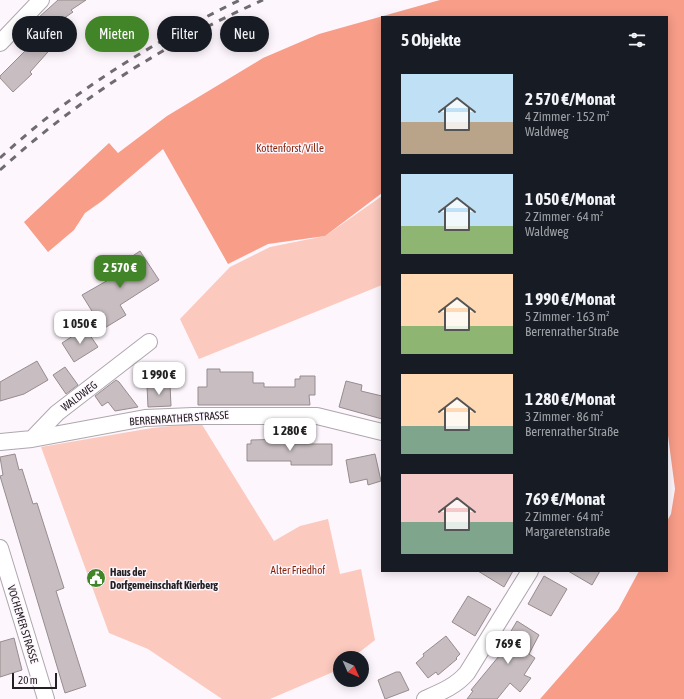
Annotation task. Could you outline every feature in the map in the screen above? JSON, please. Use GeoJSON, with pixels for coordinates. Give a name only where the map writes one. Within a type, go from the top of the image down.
{"type":"FeatureCollection","features":[{"type":"Feature","properties":{"kind":"street"},"geometry":{"type":"LineString","coordinates":[[0,43],[41,0]]}},
{"type":"Feature","properties":{"kind":"street","name":"WALDWEG"},"geometry":{"type":"LineString","coordinates":[[32,439],[57,413],[149,342]]}},
{"type":"Feature","properties":{"kind":"street","name":"BERRENRATHER STRASSE"},"geometry":{"type":"LineString","coordinates":[[0,442],[32,439],[145,418],[193,416],[317,416],[381,432]]}},
{"type":"Feature","properties":{"kind":"street","name":"VOCHEMER STRASSE"},"geometry":{"type":"LineString","coordinates":[[0,548],[46,699]]}},
{"type":"Feature","properties":{"kind":"street"},"geometry":{"type":"LineString","coordinates":[[425,699],[460,682],[468,673],[529,572]]}},
{"type":"Feature","properties":{"kind":"green space","name":"Kottenforst/Ville"},"geometry":{"type":"Polygon","coordinates":[[[440,0],[684,0],[684,699],[540,699],[618,610],[638,572],[668,572],[668,519],[671,514],[675,489],[668,436],[668,16],[383,16],[440,0]]]}},
{"type":"Feature","properties":{"kind":"green space","name":"Kottenforst/Ville"},"geometry":{"type":"Polygon","coordinates":[[[381,17],[381,194],[325,236],[268,244],[228,264],[163,149],[102,201],[85,213],[74,230],[48,252],[24,222],[109,143],[118,153],[167,116],[263,58],[319,34],[381,17]]]}},
{"type":"Feature","properties":{"kind":"green space"},"geometry":{"type":"Polygon","coordinates":[[[381,197],[381,285],[199,359],[180,319],[230,267],[270,247],[325,236],[381,197]]]}},
{"type":"Feature","properties":{"kind":"green space","name":"Alter Friedhof"},"geometry":{"type":"Polygon","coordinates":[[[201,423],[274,541],[300,526],[328,519],[340,574],[361,569],[375,640],[361,651],[333,651],[333,672],[270,699],[222,699],[148,649],[109,633],[41,447],[152,428],[201,423]]]}},
{"type":"Feature","properties":{"kind":"building"},"geometry":{"type":"Polygon","coordinates":[[[58,0],[86,0],[71,10],[73,12],[67,16],[40,16],[58,0]]]}},
{"type":"Feature","properties":{"kind":"building"},"geometry":{"type":"Polygon","coordinates":[[[24,52],[48,52],[30,72],[32,74],[13,92],[0,78],[0,76],[24,52]]]}},
{"type":"Feature","properties":{"kind":"building"},"geometry":{"type":"Polygon","coordinates":[[[140,251],[159,280],[120,305],[126,315],[103,329],[82,295],[117,275],[113,269],[140,251]]]}},
{"type":"Feature","properties":{"kind":"building"},"geometry":{"type":"Polygon","coordinates":[[[85,328],[98,347],[74,362],[62,343],[85,328]]]}},
{"type":"Feature","properties":{"kind":"building"},"geometry":{"type":"Polygon","coordinates":[[[37,361],[48,380],[24,394],[0,401],[0,382],[37,361]]]}},
{"type":"Feature","properties":{"kind":"building"},"geometry":{"type":"Polygon","coordinates":[[[65,367],[78,385],[66,394],[53,375],[65,367]]]}},
{"type":"Feature","properties":{"kind":"building"},"geometry":{"type":"Polygon","coordinates":[[[207,369],[220,369],[220,372],[253,372],[253,383],[264,383],[264,387],[295,387],[295,379],[300,379],[300,376],[315,376],[315,395],[309,395],[310,405],[198,405],[198,387],[207,387],[207,369]]]}},
{"type":"Feature","properties":{"kind":"building"},"geometry":{"type":"Polygon","coordinates":[[[116,380],[138,407],[115,411],[108,402],[102,406],[95,396],[116,380]]]}},
{"type":"Feature","properties":{"kind":"building"},"geometry":{"type":"Polygon","coordinates":[[[346,381],[362,385],[361,391],[381,396],[381,419],[339,407],[346,381]]]}},
{"type":"Feature","properties":{"kind":"building"},"geometry":{"type":"Polygon","coordinates":[[[170,385],[171,406],[148,407],[147,386],[170,385]]]}},
{"type":"Feature","properties":{"kind":"building"},"geometry":{"type":"Polygon","coordinates":[[[287,439],[288,444],[332,444],[332,465],[291,465],[291,461],[247,461],[247,444],[251,444],[251,440],[287,439]]]}},
{"type":"Feature","properties":{"kind":"building"},"geometry":{"type":"Polygon","coordinates":[[[15,454],[19,470],[22,469],[33,504],[37,503],[64,588],[56,591],[86,686],[65,693],[0,476],[3,475],[0,457],[15,454]]]}},
{"type":"Feature","properties":{"kind":"building"},"geometry":{"type":"Polygon","coordinates":[[[375,454],[381,481],[368,485],[367,479],[350,483],[346,460],[375,454]]]}},
{"type":"Feature","properties":{"kind":"building"},"geometry":{"type":"Polygon","coordinates":[[[480,572],[512,572],[504,587],[480,572]]]}},
{"type":"Feature","properties":{"kind":"building"},"geometry":{"type":"Polygon","coordinates":[[[570,572],[599,572],[592,585],[570,572]]]}},
{"type":"Feature","properties":{"kind":"building"},"geometry":{"type":"Polygon","coordinates":[[[544,576],[567,589],[551,616],[528,604],[544,576]]]}},
{"type":"Feature","properties":{"kind":"building"},"geometry":{"type":"Polygon","coordinates":[[[468,596],[491,609],[475,636],[452,622],[468,596]]]}},
{"type":"Feature","properties":{"kind":"building"},"geometry":{"type":"Polygon","coordinates":[[[517,621],[539,635],[529,654],[535,658],[524,675],[531,678],[520,692],[510,683],[497,699],[467,699],[473,691],[471,690],[504,650],[501,648],[517,621]]]}},
{"type":"Feature","properties":{"kind":"building"},"geometry":{"type":"Polygon","coordinates":[[[446,636],[460,654],[456,658],[457,659],[438,675],[436,672],[428,678],[416,663],[424,656],[423,654],[446,636]]]}},
{"type":"Feature","properties":{"kind":"building"},"geometry":{"type":"Polygon","coordinates":[[[14,638],[22,670],[0,677],[0,642],[14,638]]]}},
{"type":"Feature","properties":{"kind":"building"},"geometry":{"type":"Polygon","coordinates":[[[396,672],[400,672],[409,690],[385,699],[378,680],[396,672]]]}},
{"type":"Feature","properties":{"kind":"railway"},"geometry":{"type":"LineString","coordinates":[[0,158],[55,111],[114,70],[176,33],[240,0]]}},
{"type":"Feature","properties":{"kind":"railway"},"geometry":{"type":"LineString","coordinates":[[0,170],[60,120],[124,74],[192,35],[263,0]]}},
{"type":"Feature","properties":{"kind":"place","name":"Haus der Dorfgemeinschaft Kierberg"},"geometry":{"type":"Point","coordinates":[96,578]}}]}
